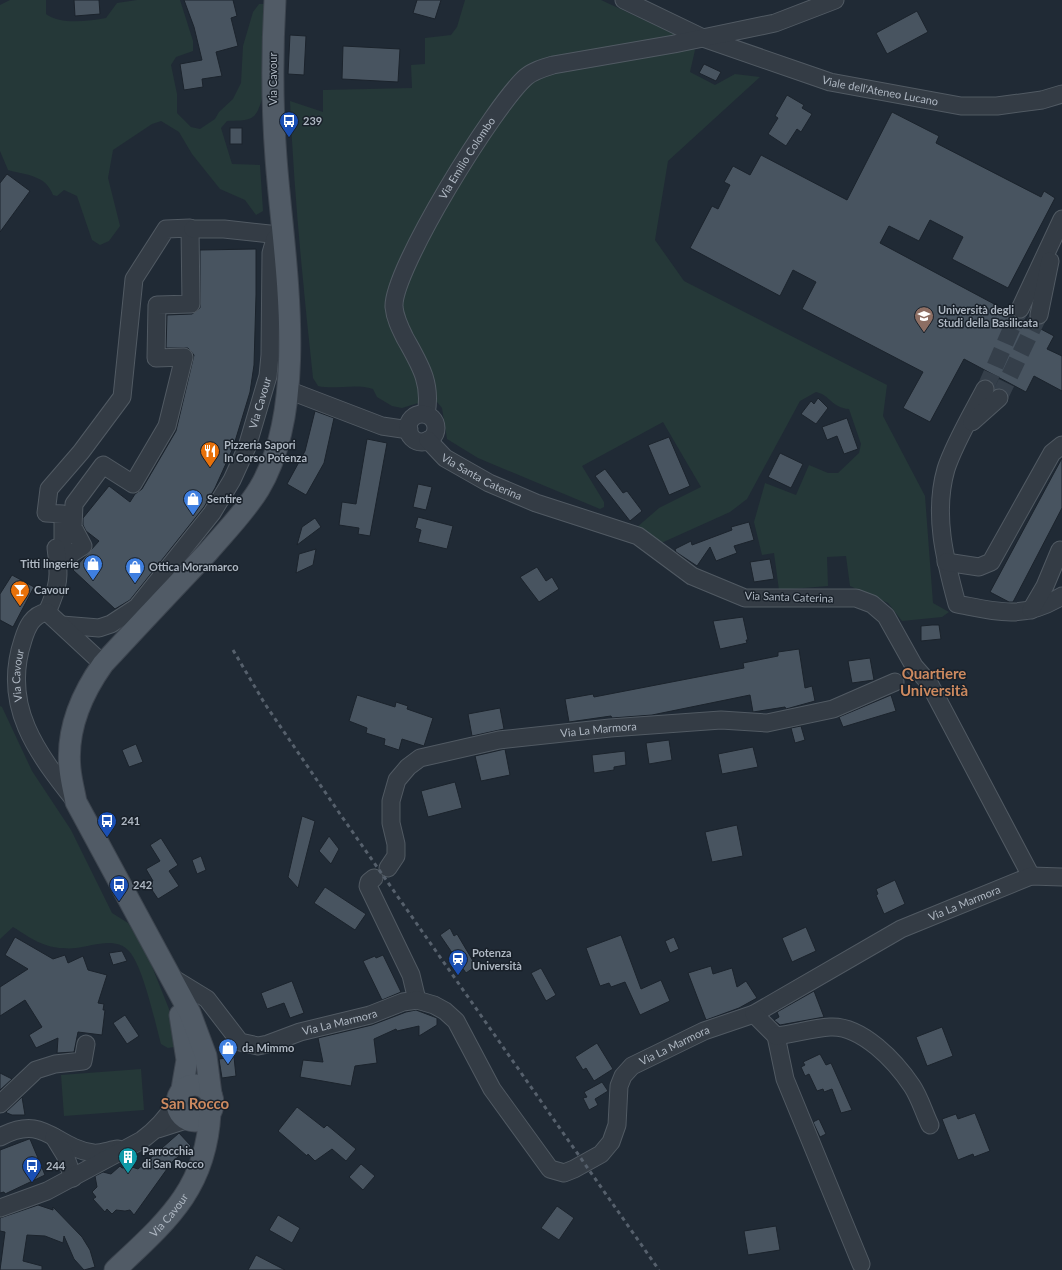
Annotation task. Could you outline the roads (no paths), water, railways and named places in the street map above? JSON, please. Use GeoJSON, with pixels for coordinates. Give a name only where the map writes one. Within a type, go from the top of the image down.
{"type":"FeatureCollection","features":[{"type":"Feature","properties":{"kind":"main road","name":"Via Cavour"},"geometry":{"type":"LineString","coordinates":[[193,1107],[206,1056],[190,1014],[76,802],[70,768],[70,751],[74,722],[80,702],[90,682],[103,664],[230,526],[259,489],[272,460],[283,422],[288,390],[288,303],[281,232],[273,107],[275,0]]}},
{"type":"Feature","properties":{"kind":"main road","name":"Via Cavour"},"geometry":{"type":"LineString","coordinates":[[115,1270],[176,1210],[191,1185],[206,1149],[193,1107],[183,1026],[171,977]]}},
{"type":"Feature","properties":{"kind":"street","name":"Viale dell'Ateneo Lucano"},"geometry":{"type":"LineString","coordinates":[[624,0],[703,38],[830,82],[961,106],[997,106],[1042,100],[1062,94]]}},
{"type":"Feature","properties":{"kind":"street","name":"Via Emilio Colombo"},"geometry":{"type":"LineString","coordinates":[[426,414],[428,386],[423,371],[399,326],[394,308],[395,296],[413,254],[445,191],[512,92],[526,77],[538,69],[553,65],[674,44],[775,23],[835,0]]}},
{"type":"Feature","properties":{"kind":"street"},"geometry":{"type":"LineString","coordinates":[[1020,309],[1060,224]]}},
{"type":"Feature","properties":{"kind":"street"},"geometry":{"type":"LineString","coordinates":[[1039,315],[1060,224]]}},
{"type":"Feature","properties":{"kind":"street"},"geometry":{"type":"LineString","coordinates":[[190,228],[191,304],[157,305],[156,358],[184,357],[167,426],[133,484],[103,465],[74,504],[73,527],[83,546],[63,559],[63,514],[46,513],[49,490],[81,452],[122,397],[134,279],[166,229],[190,228]]}},
{"type":"Feature","properties":{"kind":"street"},"geometry":{"type":"LineString","coordinates":[[194,228],[281,232]]}},
{"type":"Feature","properties":{"kind":"street","name":"Via Cavour"},"geometry":{"type":"LineString","coordinates":[[62,626],[99,628],[111,624],[136,607],[212,513],[232,480],[247,447],[268,376],[270,355],[271,253],[275,239],[281,232]]}},
{"type":"Feature","properties":{"kind":"street"},"geometry":{"type":"LineString","coordinates":[[984,389],[947,468],[940,496],[940,518],[946,562],[957,604],[1021,613],[1046,606],[1062,596]]}},
{"type":"Feature","properties":{"kind":"street","name":"Via Santa Caterina"},"geometry":{"type":"LineString","coordinates":[[288,390],[382,426],[409,430],[413,438],[417,440],[428,440],[445,458],[489,483],[536,503],[638,536],[692,576],[745,598],[856,598],[872,604],[886,616],[914,666],[929,683],[1031,876]]}},
{"type":"Feature","properties":{"kind":"street"},"geometry":{"type":"LineString","coordinates":[[966,427],[999,398]]}},
{"type":"Feature","properties":{"kind":"street"},"geometry":{"type":"LineString","coordinates":[[409,430],[410,421],[413,418],[417,415],[426,414],[433,419],[436,427],[434,434],[428,440]]}},
{"type":"Feature","properties":{"kind":"street"},"geometry":{"type":"LineString","coordinates":[[946,562],[979,567],[991,562],[1052,453],[1062,445]]}},
{"type":"Feature","properties":{"kind":"street"},"geometry":{"type":"LineString","coordinates":[[53,516],[59,578],[56,593],[47,612],[103,664]]}},
{"type":"Feature","properties":{"kind":"street"},"geometry":{"type":"LineString","coordinates":[[1031,610],[1045,586],[1061,552]]}},
{"type":"Feature","properties":{"kind":"street","name":"Via Cavour"},"geometry":{"type":"LineString","coordinates":[[47,612],[34,617],[26,633],[19,654],[16,684],[27,730],[44,762],[76,802]]}},
{"type":"Feature","properties":{"kind":"street","name":"Via La Marmora"},"geometry":{"type":"LineString","coordinates":[[388,868],[396,856],[396,844],[391,823],[391,801],[397,780],[408,766],[420,758],[499,740],[610,728],[721,720],[767,723],[833,709],[895,682]]}},
{"type":"Feature","properties":{"kind":"street"},"geometry":{"type":"LineString","coordinates":[[1031,876],[1062,877]]}},
{"type":"Feature","properties":{"kind":"street","name":"Via La Marmora"},"geometry":{"type":"LineString","coordinates":[[171,977],[207,999],[240,1042],[258,1046],[268,1044],[300,1032],[370,1015],[403,1002],[417,1000],[434,1005],[456,1021],[492,1089],[550,1169],[564,1173],[601,1154],[611,1142],[617,1125],[619,1086],[623,1076],[632,1066],[704,1031],[754,1014],[901,929],[1031,876]]}},
{"type":"Feature","properties":{"kind":"street"},"geometry":{"type":"LineString","coordinates":[[374,878],[368,886],[411,975],[417,1000]]}},
{"type":"Feature","properties":{"kind":"street"},"geometry":{"type":"LineString","coordinates":[[754,1014],[776,1036],[786,1079],[861,1264]]}},
{"type":"Feature","properties":{"kind":"street"},"geometry":{"type":"LineString","coordinates":[[776,1036],[831,1027],[850,1029],[868,1039],[882,1052],[912,1087],[930,1125]]}},
{"type":"Feature","properties":{"kind":"street"},"geometry":{"type":"LineString","coordinates":[[0,1104],[36,1070],[55,1064],[83,1061],[86,1044]]}},
{"type":"Feature","properties":{"kind":"street","name":"Via Cavour"},"geometry":{"type":"LineString","coordinates":[[0,1208],[48,1191],[73,1178],[130,1147],[156,1130],[166,1119],[193,1107]]}},
{"type":"Feature","properties":{"kind":"street"},"geometry":{"type":"LineString","coordinates":[[1,1136],[17,1129],[34,1128],[54,1136],[78,1149],[94,1153],[130,1147]]}},
{"type":"Feature","properties":{"kind":"street"},"geometry":{"type":"LineString","coordinates":[[54,1136],[65,1156],[73,1178]]}},
{"type":"Feature","properties":{"kind":"tunnel"},"geometry":{"type":"LineString","coordinates":[[985,389],[1020,309]]}},
{"type":"Feature","properties":{"kind":"tunnel"},"geometry":{"type":"LineString","coordinates":[[999,398],[1039,315]]}},
{"type":"Feature","properties":{"kind":"railway"},"geometry":{"type":"LineString","coordinates":[[233,650],[265,704],[340,814],[659,1270]]}},
{"type":"Feature","properties":{"kind":"place","name":"239"},"geometry":{"type":"Point","coordinates":[289,138]}},
{"type":"Feature","properties":{"kind":"place","name":"Università degli Studi della Basilicata"},"geometry":{"type":"Point","coordinates":[924,333]}},
{"type":"Feature","properties":{"kind":"place","name":"Pizzeria Sapori In Corso Potenza"},"geometry":{"type":"Point","coordinates":[210,468]}},
{"type":"Feature","properties":{"kind":"place","name":"Sentire"},"geometry":{"type":"Point","coordinates":[193,516]}},
{"type":"Feature","properties":{"kind":"place","name":"Titti lingerie"},"geometry":{"type":"Point","coordinates":[93,581]}},
{"type":"Feature","properties":{"kind":"place","name":"Ottica Moramarco"},"geometry":{"type":"Point","coordinates":[135,584]}},
{"type":"Feature","properties":{"kind":"place","name":"Cavour"},"geometry":{"type":"Point","coordinates":[20,607]}},
{"type":"Feature","properties":{"kind":"place","name":"241"},"geometry":{"type":"Point","coordinates":[107,838]}},
{"type":"Feature","properties":{"kind":"place","name":"242"},"geometry":{"type":"Point","coordinates":[119,902]}},
{"type":"Feature","properties":{"kind":"place","name":"Potenza Università"},"geometry":{"type":"Point","coordinates":[458,976]}},
{"type":"Feature","properties":{"kind":"place","name":"da Mimmo"},"geometry":{"type":"Point","coordinates":[228,1065]}},
{"type":"Feature","properties":{"kind":"place","name":"Parrocchia di San Rocco"},"geometry":{"type":"Point","coordinates":[128,1174]}},
{"type":"Feature","properties":{"kind":"place","name":"244"},"geometry":{"type":"Point","coordinates":[32,1183]}},
{"type":"Feature","properties":{"kind":"district","name":"Quartiere Università"},"geometry":{"type":"Point","coordinates":[934,682]}},
{"type":"Feature","properties":{"kind":"district","name":"San Rocco"},"geometry":{"type":"Point","coordinates":[195,1104]}}]}
